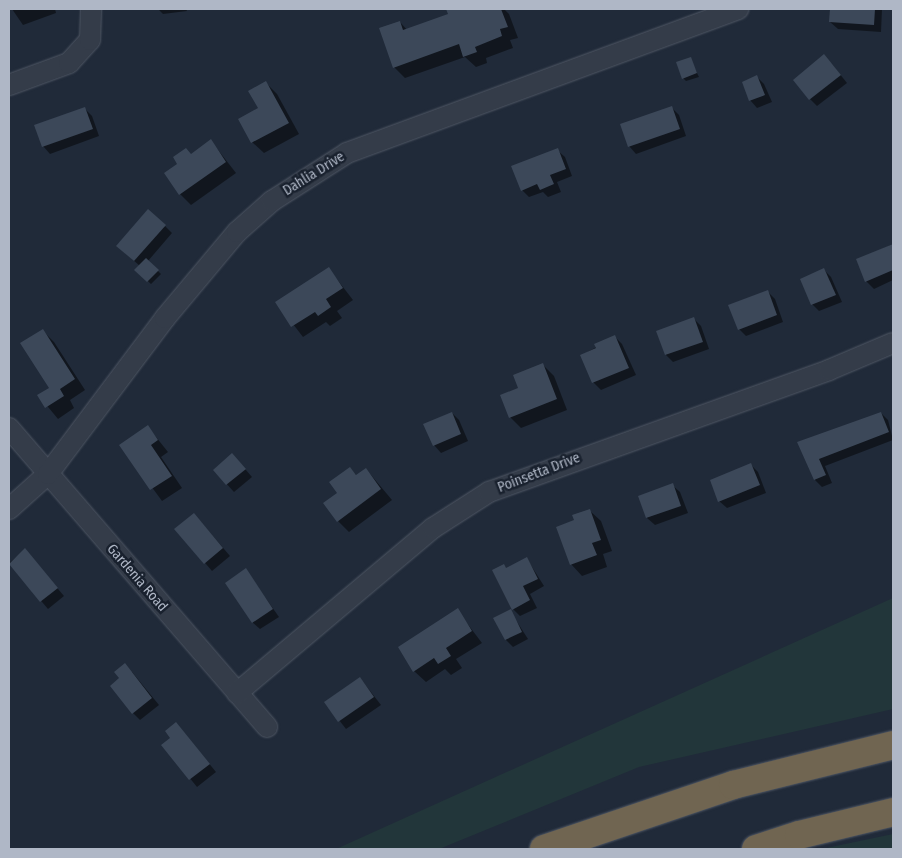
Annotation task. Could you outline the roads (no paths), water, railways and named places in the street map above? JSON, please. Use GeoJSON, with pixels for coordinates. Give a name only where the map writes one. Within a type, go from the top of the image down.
{"type":"FeatureCollection","features":[{"type":"Feature","properties":{"kind":"highway"},"geometry":{"type":"LineString","coordinates":[[544,849],[733,785],[893,744]]}},
{"type":"Feature","properties":{"kind":"highway"},"geometry":{"type":"LineString","coordinates":[[756,849],[799,835],[893,812]]}},
{"type":"Feature","properties":{"kind":"street"},"geometry":{"type":"LineString","coordinates":[[9,85],[69,64],[90,40],[91,9]]}},
{"type":"Feature","properties":{"kind":"street","name":"Dahlia Drive"},"geometry":{"type":"LineString","coordinates":[[9,509],[48,474],[166,318],[237,232],[272,201],[347,153],[738,9]]}},
{"type":"Feature","properties":{"kind":"street","name":"Poinsetta Drive"},"geometry":{"type":"LineString","coordinates":[[237,693],[433,528],[489,492],[829,370],[893,343]]}},
{"type":"Feature","properties":{"kind":"street","name":"Gardenia Road"},"geometry":{"type":"LineString","coordinates":[[9,428],[267,727]]}}]}
